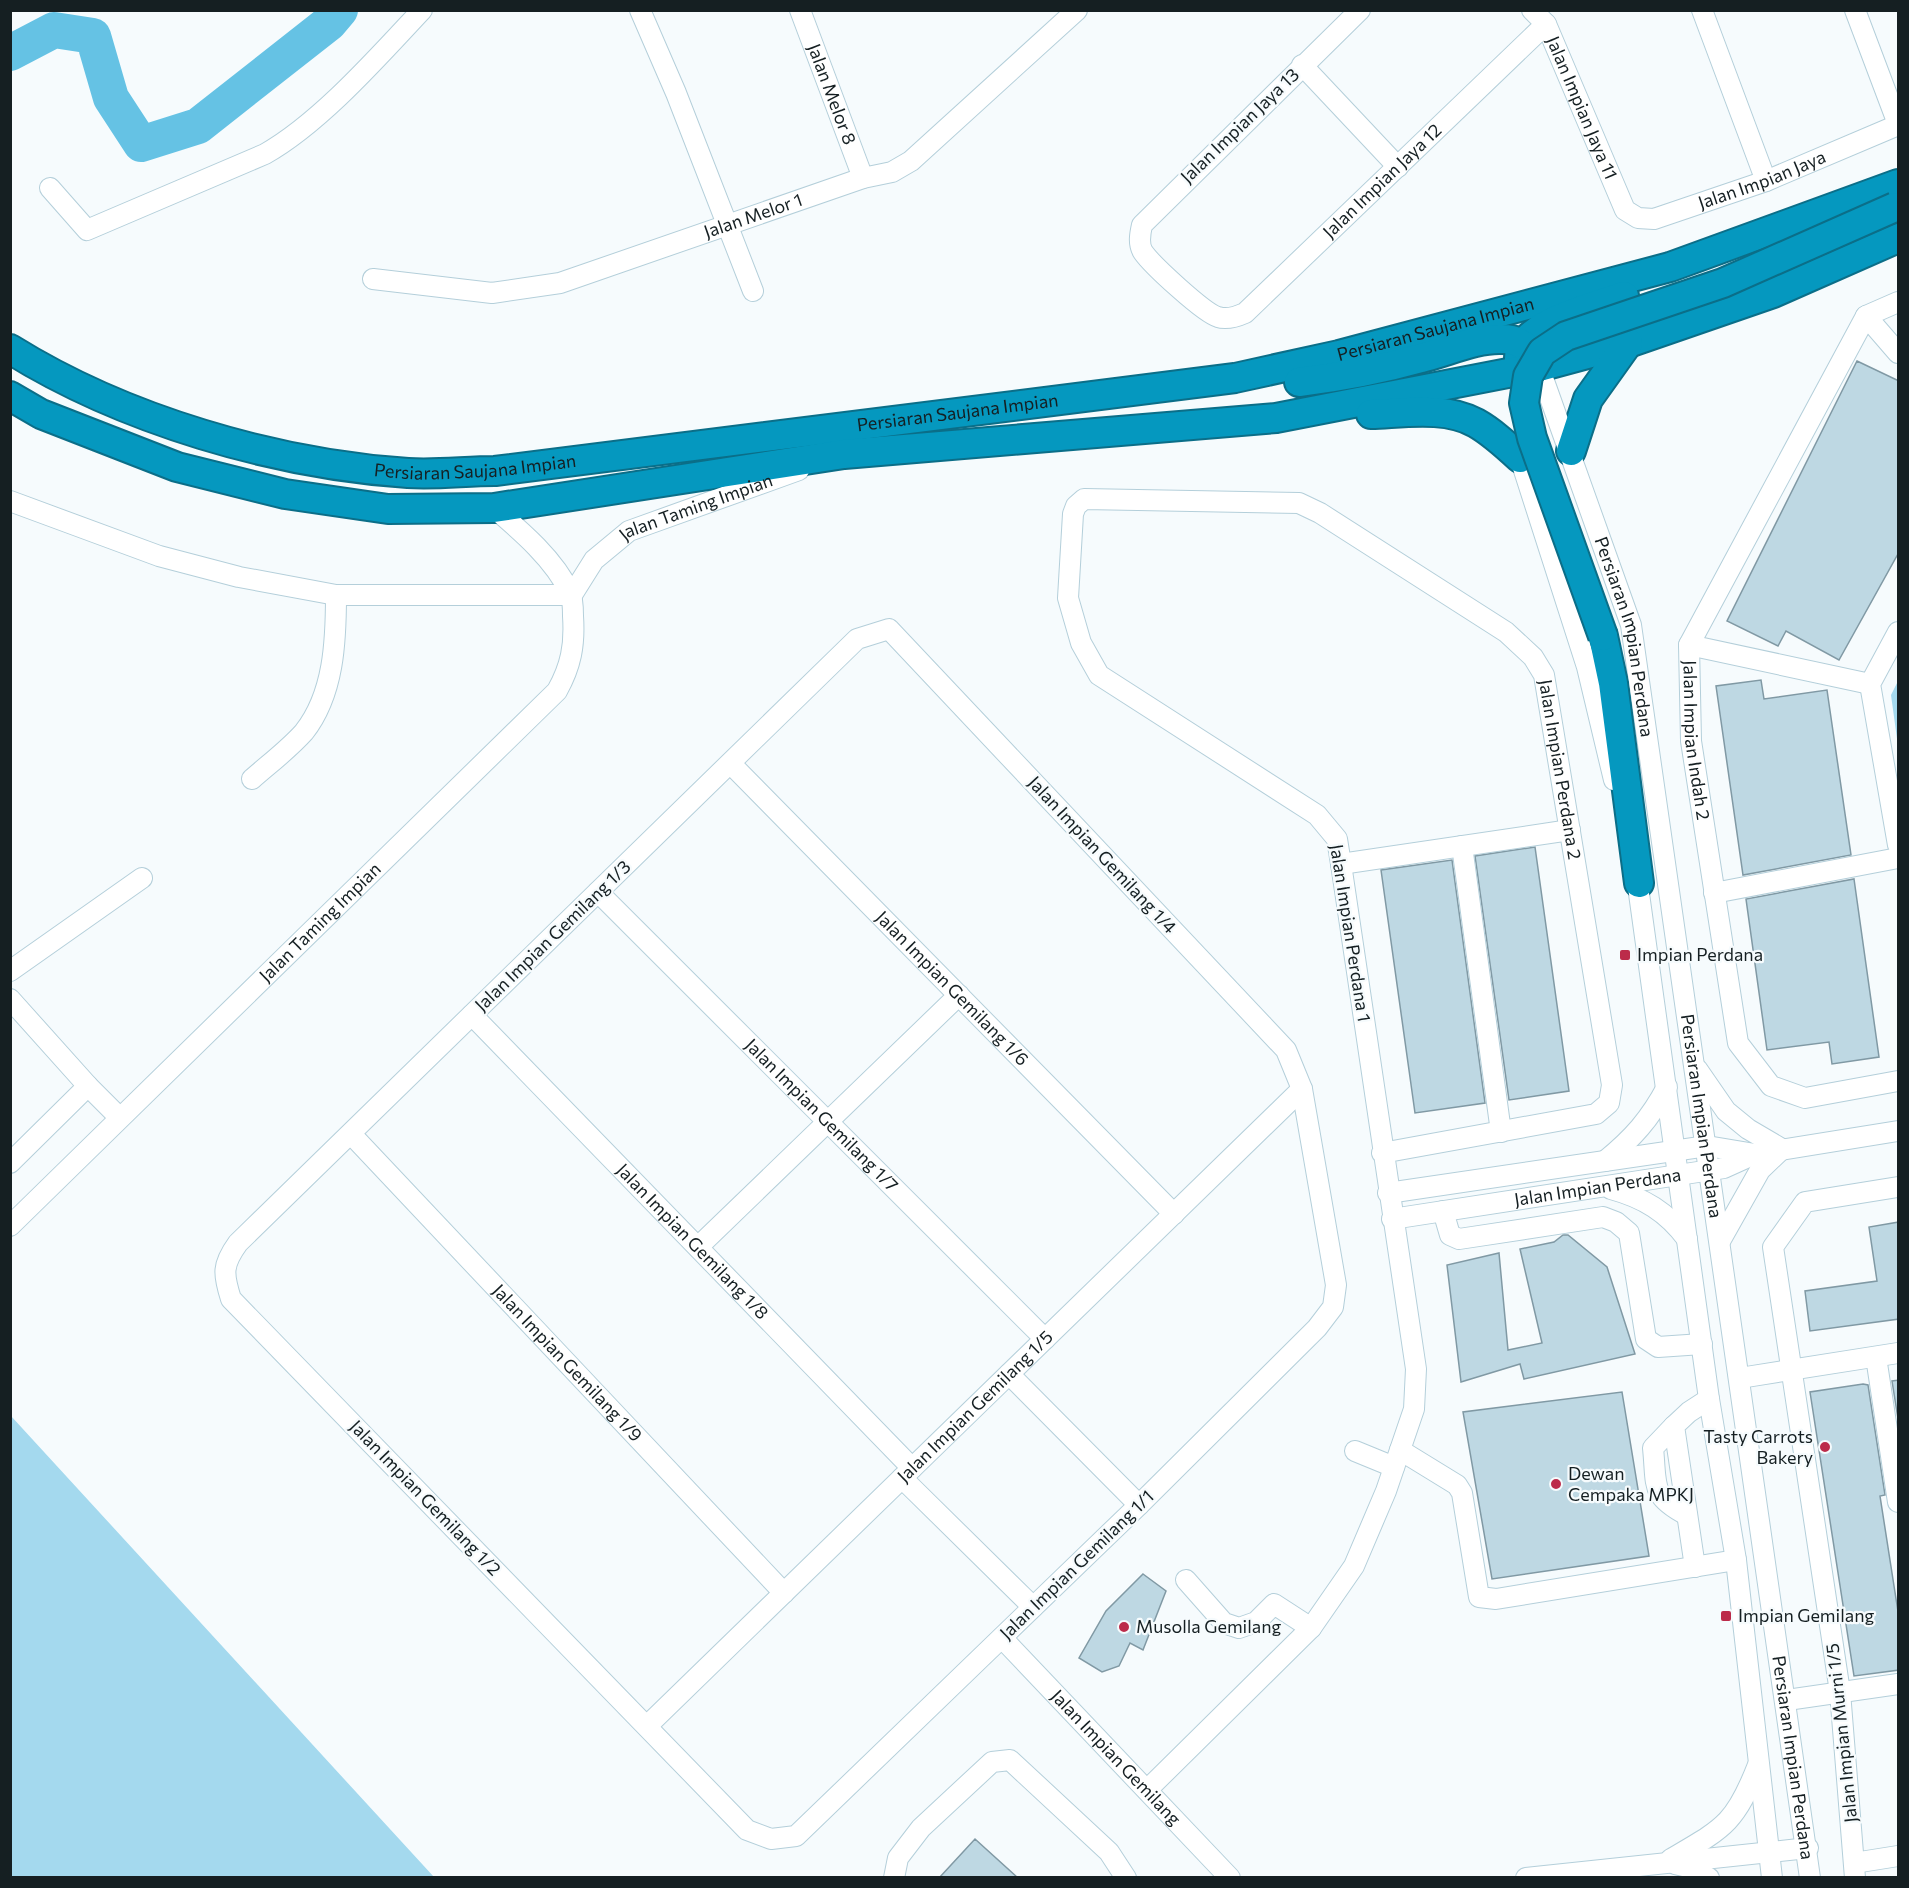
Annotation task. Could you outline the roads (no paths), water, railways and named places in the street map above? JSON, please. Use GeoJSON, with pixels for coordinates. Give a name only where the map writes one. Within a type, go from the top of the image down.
{"type":"FeatureCollection","features":[{"type":"Feature","properties":{"kind":"highway","name":"Persiaran Saujana Impian"},"geometry":{"type":"LineString","coordinates":[[10,349],[35,364],[143,414],[229,443],[319,464],[410,473],[495,471],[1235,378],[1339,355],[1670,267],[1897,198]]}},
{"type":"Feature","properties":{"kind":"highway"},"geometry":{"type":"LineString","coordinates":[[1639,883],[1613,683],[1603,636],[1532,438],[1524,403],[1528,376],[1542,352],[1566,336],[1723,283],[1897,198]]}},
{"type":"Feature","properties":{"kind":"highway","name":"Persiaran Saujana Impian"},"geometry":{"type":"LineString","coordinates":[[10,396],[41,414],[177,468],[285,494],[388,509],[494,507],[844,454],[1276,418],[1527,360],[1628,343],[1773,293],[1899,238]]}},
{"type":"Feature","properties":{"kind":"highway"},"geometry":{"type":"LineString","coordinates":[[1235,378],[1291,383],[1310,381],[1420,359],[1481,341],[1503,339],[1527,360],[1539,327],[1649,286],[1670,267]]}},
{"type":"Feature","properties":{"kind":"highway"},"geometry":{"type":"LineString","coordinates":[[1571,451],[1588,399],[1628,343]]}},
{"type":"Feature","properties":{"kind":"highway"},"geometry":{"type":"LineString","coordinates":[[1276,418],[1419,412],[1450,415],[1475,422],[1520,458]]}},
{"type":"Feature","properties":{"kind":"street"},"geometry":{"type":"LineString","coordinates":[[50,188],[87,230],[264,154],[286,142],[365,71],[422,10]]}},
{"type":"Feature","properties":{"kind":"street"},"geometry":{"type":"LineString","coordinates":[[640,10],[676,93],[753,291]]}},
{"type":"Feature","properties":{"kind":"street","name":"Jalan Melor 8"},"geometry":{"type":"LineString","coordinates":[[800,10],[863,178]]}},
{"type":"Feature","properties":{"kind":"street","name":"Jalan Melor 1"},"geometry":{"type":"LineString","coordinates":[[372,279],[492,293],[560,283],[863,178],[892,172],[912,161],[1077,10]]}},
{"type":"Feature","properties":{"kind":"street","name":"Jalan Impian Jaya 13"},"geometry":{"type":"LineString","coordinates":[[1212,315],[1171,281],[1143,252],[1139,236],[1142,225],[1360,10]]}},
{"type":"Feature","properties":{"kind":"street"},"geometry":{"type":"LineString","coordinates":[[1702,10],[1766,181]]}},
{"type":"Feature","properties":{"kind":"street"},"geometry":{"type":"LineString","coordinates":[[1855,10],[1899,124]]}},
{"type":"Feature","properties":{"kind":"street","name":"Jalan Impian Jaya 12"},"geometry":{"type":"LineString","coordinates":[[1212,315],[1229,319],[1245,313],[1398,167],[1539,17]]}},
{"type":"Feature","properties":{"kind":"street","name":"Jalan Impian Jaya 11"},"geometry":{"type":"LineString","coordinates":[[1539,17],[1624,210]]}},
{"type":"Feature","properties":{"kind":"street"},"geometry":{"type":"LineString","coordinates":[[1302,65],[1398,167]]}},
{"type":"Feature","properties":{"kind":"street","name":"Jalan Impian Jaya"},"geometry":{"type":"LineString","coordinates":[[1624,210],[1638,218],[1654,219],[1766,181],[1899,124]]}},
{"type":"Feature","properties":{"kind":"street"},"geometry":{"type":"LineString","coordinates":[[1899,302],[1866,316],[1899,353]]}},
{"type":"Feature","properties":{"kind":"street","name":"Jalan Impian Indah 2"},"geometry":{"type":"LineString","coordinates":[[1866,316],[1689,645],[1691,741],[1738,1043],[1771,1086],[1804,1098],[1899,1080]]}},
{"type":"Feature","properties":{"kind":"street","name":"Persiaran Impian Perdana"},"geometry":{"type":"LineString","coordinates":[[1527,360],[1571,451],[1631,625],[1787,1700],[1808,1848],[1810,1878]]}},
{"type":"Feature","properties":{"kind":"street","name":"Persiaran Impian Perdana"},"geometry":{"type":"LineString","coordinates":[[1527,360],[1516,407],[1520,458],[1587,667],[1639,883],[1709,1399],[1736,1560],[1771,1852],[1772,1878]]}},
{"type":"Feature","properties":{"kind":"street","name":"Jalan Taming Impian"},"geometry":{"type":"LineString","coordinates":[[10,1226],[557,691],[569,668],[575,638],[572,595],[594,560],[629,531],[844,454]]}},
{"type":"Feature","properties":{"kind":"street","name":"Jalan Impian Perdana 2"},"geometry":{"type":"LineString","coordinates":[[1068,598],[1073,514],[1076,506],[1084,499],[1299,503],[1320,513],[1506,632],[1533,657],[1544,675],[1612,1085],[1609,1102],[1596,1114],[1382,1153]]}},
{"type":"Feature","properties":{"kind":"street"},"geometry":{"type":"LineString","coordinates":[[10,501],[159,556],[239,577],[336,595],[572,595]]}},
{"type":"Feature","properties":{"kind":"street"},"geometry":{"type":"LineString","coordinates":[[494,507],[516,526],[554,569],[572,595]]}},
{"type":"Feature","properties":{"kind":"street"},"geometry":{"type":"LineString","coordinates":[[252,779],[303,732],[321,705],[336,640],[336,595]]}},
{"type":"Feature","properties":{"kind":"street","name":"Jalan Impian Perdana 1"},"geometry":{"type":"LineString","coordinates":[[1068,598],[1080,643],[1099,675],[1317,815],[1337,839],[1416,1369],[1414,1409],[1397,1459],[1354,1566],[1311,1628],[1147,1790]]}},
{"type":"Feature","properties":{"kind":"street","name":"Jalan Impian Gemilang 1/3"},"geometry":{"type":"LineString","coordinates":[[226,1259],[238,1243],[857,639],[889,629]]}},
{"type":"Feature","properties":{"kind":"street","name":"Jalan Impian Gemilang 1/4"},"geometry":{"type":"LineString","coordinates":[[889,629],[1286,1050],[1302,1089]]}},
{"type":"Feature","properties":{"kind":"street"},"geometry":{"type":"LineString","coordinates":[[1899,632],[1870,684],[1899,845]]}},
{"type":"Feature","properties":{"kind":"street"},"geometry":{"type":"LineString","coordinates":[[1689,645],[1870,684]]}},
{"type":"Feature","properties":{"kind":"street","name":"Jalan Impian Gemilang 1/6"},"geometry":{"type":"LineString","coordinates":[[731,764],[1174,1214]]}},
{"type":"Feature","properties":{"kind":"street"},"geometry":{"type":"LineString","coordinates":[[1341,864],[1570,830]]}},
{"type":"Feature","properties":{"kind":"street"},"geometry":{"type":"LineString","coordinates":[[1462,846],[1501,1132]]}},
{"type":"Feature","properties":{"kind":"street"},"geometry":{"type":"LineString","coordinates":[[1714,893],[1899,858]]}},
{"type":"Feature","properties":{"kind":"street"},"geometry":{"type":"LineString","coordinates":[[10,971],[142,878]]}},
{"type":"Feature","properties":{"kind":"street","name":"Jalan Impian Gemilang 1/7"},"geometry":{"type":"LineString","coordinates":[[598,892],[1045,1339]]}},
{"type":"Feature","properties":{"kind":"street"},"geometry":{"type":"LineString","coordinates":[[698,1247],[959,995]]}},
{"type":"Feature","properties":{"kind":"street"},"geometry":{"type":"LineString","coordinates":[[10,999],[119,1117]]}},
{"type":"Feature","properties":{"kind":"street","name":"Jalan Impian Gemilang 1/8"},"geometry":{"type":"LineString","coordinates":[[472,1014],[698,1247],[1033,1608]]}},
{"type":"Feature","properties":{"kind":"street"},"geometry":{"type":"LineString","coordinates":[[1695,1067],[1726,1112],[1748,1129],[1782,1149]]}},
{"type":"Feature","properties":{"kind":"street"},"geometry":{"type":"LineString","coordinates":[[10,1164],[88,1086]]}},
{"type":"Feature","properties":{"kind":"street"},"geometry":{"type":"LineString","coordinates":[[1605,1161],[1651,1117],[1667,1087]]}},
{"type":"Feature","properties":{"kind":"street","name":"Jalan Impian Gemilang 1/5"},"geometry":{"type":"LineString","coordinates":[[647,1726],[1302,1089]]}},
{"type":"Feature","properties":{"kind":"street","name":"Jalan Impian Gemilang 1/1"},"geometry":{"type":"LineString","coordinates":[[647,1726],[747,1830],[771,1839],[796,1836],[1033,1608],[1317,1328],[1333,1307],[1336,1286],[1302,1089]]}},
{"type":"Feature","properties":{"kind":"street"},"geometry":{"type":"LineString","coordinates":[[1755,1154],[1899,1131]]}},
{"type":"Feature","properties":{"kind":"street","name":"Jalan Impian Gemilang 1/9"},"geometry":{"type":"LineString","coordinates":[[351,1134],[784,1593]]}},
{"type":"Feature","properties":{"kind":"street","name":"Jalan Impian Perdana"},"geometry":{"type":"LineString","coordinates":[[1388,1193],[1707,1146],[1755,1154]]}},
{"type":"Feature","properties":{"kind":"street"},"geometry":{"type":"LineString","coordinates":[[1720,1241],[1760,1170],[1782,1149]]}},
{"type":"Feature","properties":{"kind":"street","name":"Jalan Impian Perdana"},"geometry":{"type":"LineString","coordinates":[[1392,1219],[1724,1168],[1755,1154]]}},
{"type":"Feature","properties":{"kind":"street"},"geometry":{"type":"LineString","coordinates":[[1604,1186],[1637,1196],[1656,1207],[1673,1220],[1688,1241]]}},
{"type":"Feature","properties":{"kind":"street","name":"Jalan Impian Murni 1/5"},"geometry":{"type":"LineString","coordinates":[[1855,1870],[1840,1692],[1773,1247],[1805,1202],[1899,1187]]}},
{"type":"Feature","properties":{"kind":"street"},"geometry":{"type":"LineString","coordinates":[[1443,1211],[1450,1235],[1459,1239],[1603,1217],[1616,1222],[1629,1233],[1646,1339],[1658,1347],[1702,1344]]}},
{"type":"Feature","properties":{"kind":"street","name":"Jalan Impian Gemilang 1/2"},"geometry":{"type":"LineString","coordinates":[[226,1259],[224,1279],[231,1299],[647,1726]]}},
{"type":"Feature","properties":{"kind":"street"},"geometry":{"type":"LineString","coordinates":[[1740,1378],[1899,1353]]}},
{"type":"Feature","properties":{"kind":"street"},"geometry":{"type":"LineString","coordinates":[[1876,1357],[1899,1502]]}},
{"type":"Feature","properties":{"kind":"street"},"geometry":{"type":"LineString","coordinates":[[1009,1374],[1138,1505]]}},
{"type":"Feature","properties":{"kind":"street"},"geometry":{"type":"LineString","coordinates":[[1695,1567],[1688,1515],[1666,1505],[1657,1492],[1653,1448],[1689,1412],[1709,1399]]}},
{"type":"Feature","properties":{"kind":"street"},"geometry":{"type":"LineString","coordinates":[[1355,1451],[1397,1459],[1457,1485],[1462,1493],[1479,1597],[1496,1599],[1736,1560]]}},
{"type":"Feature","properties":{"kind":"street"},"geometry":{"type":"LineString","coordinates":[[1186,1580],[1224,1623],[1239,1628],[1256,1622],[1274,1604],[1311,1628]]}},
{"type":"Feature","properties":{"kind":"street","name":"Jalan Impian Gemilang"},"geometry":{"type":"LineString","coordinates":[[1002,1638],[1230,1878]]}},
{"type":"Feature","properties":{"kind":"street"},"geometry":{"type":"LineString","coordinates":[[1787,1700],[1899,1684]]}},
{"type":"Feature","properties":{"kind":"street"},"geometry":{"type":"LineString","coordinates":[[894,1878],[898,1858],[921,1828],[992,1762],[1010,1760],[1109,1852],[1126,1878]]}},
{"type":"Feature","properties":{"kind":"street"},"geometry":{"type":"LineString","coordinates":[[1666,1862],[1717,1832],[1733,1816],[1746,1795],[1759,1763]]}},
{"type":"Feature","properties":{"kind":"street"},"geometry":{"type":"LineString","coordinates":[[1526,1878],[1808,1848]]}},
{"type":"Feature","properties":{"kind":"street"},"geometry":{"type":"LineString","coordinates":[[1855,1870],[1899,1856]]}},
{"type":"Feature","properties":{"kind":"street"},"geometry":{"type":"LineString","coordinates":[[1666,1862],[1692,1868],[1709,1878]]}},
{"type":"Feature","properties":{"kind":"waterway"},"geometry":{"type":"LineString","coordinates":[[10,53],[54,30],[93,36],[111,98],[141,144],[198,126],[329,23],[340,10]]}},
{"type":"Feature","properties":{"kind":"place","name":"Impian Perdana"},"geometry":{"type":"Point","coordinates":[1625,955]}},
{"type":"Feature","properties":{"kind":"place","name":"Tasty Carrots Bakery"},"geometry":{"type":"Point","coordinates":[1825,1447]}},
{"type":"Feature","properties":{"kind":"place","name":"Dewan Cempaka MPKJ"},"geometry":{"type":"Point","coordinates":[1556,1484]}},
{"type":"Feature","properties":{"kind":"place","name":"Impian Gemilang"},"geometry":{"type":"Point","coordinates":[1726,1616]}},
{"type":"Feature","properties":{"kind":"place","name":"Musolla Gemilang"},"geometry":{"type":"Point","coordinates":[1124,1627]}}]}
